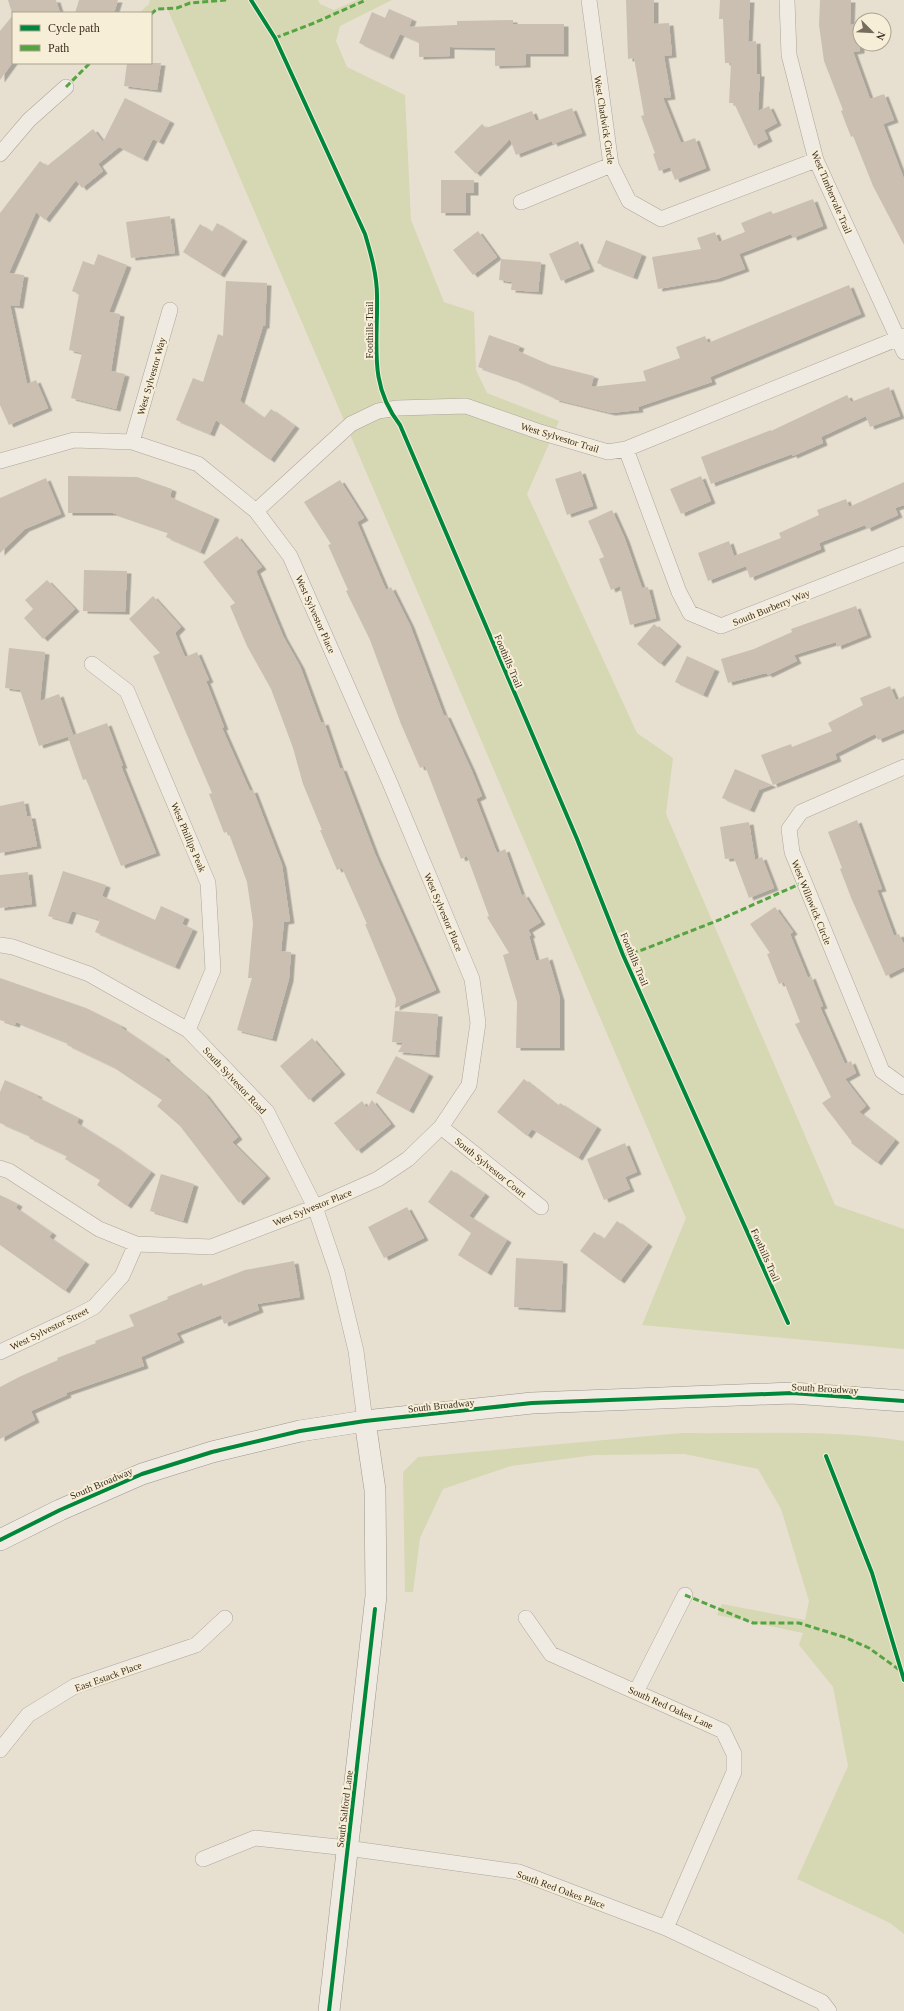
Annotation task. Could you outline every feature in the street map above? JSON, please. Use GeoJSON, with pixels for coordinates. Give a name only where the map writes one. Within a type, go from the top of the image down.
{"type":"FeatureCollection","features":[{"type":"Feature","properties":{"kind":"main road","name":"South Broadway"},"geometry":{"type":"LineString","coordinates":[[0,1540],[60,1510],[142,1474],[212,1452],[300,1431],[532,1403],[792,1393],[904,1401]]}},
{"type":"Feature","properties":{"kind":"main road","name":"South Salford Lane"},"geometry":{"type":"LineString","coordinates":[[329,2011],[376,1596],[375,1490],[365,1422]]}},
{"type":"Feature","properties":{"kind":"street","name":"West Chadwick Circle"},"geometry":{"type":"LineString","coordinates":[[589,0],[611,165],[629,201],[661,219],[816,160]]}},
{"type":"Feature","properties":{"kind":"street","name":"West Timbervale Trail"},"geometry":{"type":"LineString","coordinates":[[787,0],[789,55],[816,160],[901,337],[904,352]]}},
{"type":"Feature","properties":{"kind":"street"},"geometry":{"type":"LineString","coordinates":[[0,154],[29,120],[66,87]]}},
{"type":"Feature","properties":{"kind":"street"},"geometry":{"type":"LineString","coordinates":[[521,202],[611,165]]}},
{"type":"Feature","properties":{"kind":"street","name":"West Sylvestor Way"},"geometry":{"type":"LineString","coordinates":[[132,442],[170,310]]}},
{"type":"Feature","properties":{"kind":"street","name":"West Sylvestor Trail"},"geometry":{"type":"LineString","coordinates":[[256,511],[352,424],[378,412],[398,408],[466,406],[540,432],[608,452],[626,449],[901,337]]}},
{"type":"Feature","properties":{"kind":"street","name":"West Sylvestor Place"},"geometry":{"type":"LineString","coordinates":[[0,461],[74,440],[132,442],[198,464],[256,511],[290,556],[390,783],[472,979],[478,1023],[469,1085],[441,1127],[408,1159],[378,1179],[315,1207],[211,1247],[136,1244],[99,1229],[9,1171],[0,1168]]}},
{"type":"Feature","properties":{"kind":"street","name":"South Burberry Way"},"geometry":{"type":"LineString","coordinates":[[626,449],[679,592],[690,612],[721,626],[904,554]]}},
{"type":"Feature","properties":{"kind":"street","name":"West Phillips Peak"},"geometry":{"type":"LineString","coordinates":[[92,664],[127,691],[208,882],[213,970],[188,1030]]}},
{"type":"Feature","properties":{"kind":"street","name":"West Willowick Circle"},"geometry":{"type":"LineString","coordinates":[[904,767],[802,812],[790,829],[792,852],[882,1071],[904,1087]]}},
{"type":"Feature","properties":{"kind":"street","name":"South Sylvestor Road"},"geometry":{"type":"LineString","coordinates":[[0,945],[13,947],[89,974],[188,1030],[267,1112],[315,1207],[337,1272],[356,1351],[365,1422]]}},
{"type":"Feature","properties":{"kind":"street","name":"South Sylvestor Court"},"geometry":{"type":"LineString","coordinates":[[441,1127],[541,1207]]}},
{"type":"Feature","properties":{"kind":"street","name":"West Sylvestor Street"},"geometry":{"type":"LineString","coordinates":[[0,1352],[75,1318],[94,1307],[122,1276],[136,1244]]}},
{"type":"Feature","properties":{"kind":"street"},"geometry":{"type":"LineString","coordinates":[[636,1692],[685,1594]]}},
{"type":"Feature","properties":{"kind":"street","name":"East Estack Place"},"geometry":{"type":"LineString","coordinates":[[0,1750],[28,1716],[75,1686],[196,1645],[226,1618]]}},
{"type":"Feature","properties":{"kind":"street","name":"South Red Oakes Lane"},"geometry":{"type":"LineString","coordinates":[[526,1618],[551,1654],[723,1730],[734,1754],[734,1772],[666,1928]]}},
{"type":"Feature","properties":{"kind":"street","name":"South Red Oakes Place"},"geometry":{"type":"LineString","coordinates":[[203,1859],[255,1838],[347,1848],[519,1872],[666,1928],[822,2002],[828,2011]]}},
{"type":"Feature","properties":{"kind":"green space"},"geometry":{"type":"Polygon","coordinates":[[[150,0],[318,0],[320,4],[334,10],[357,0],[392,0],[340,26],[336,41],[347,67],[405,95],[411,220],[444,302],[474,312],[476,370],[487,393],[559,421],[527,494],[637,733],[673,758],[666,814],[835,1205],[904,1229],[904,1349],[642,1325],[686,1218],[168,10],[157,10],[152,14],[152,12],[140,12],[149,4],[150,0]]]}},
{"type":"Feature","properties":{"kind":"green space"},"geometry":{"type":"Polygon","coordinates":[[[682,1433],[821,1433],[877,1437],[904,1441],[904,1934],[890,1923],[797,1879],[848,1766],[833,1687],[799,1645],[803,1633],[717,1615],[722,1604],[805,1620],[809,1601],[781,1509],[758,1469],[684,1454],[595,1455],[511,1466],[443,1489],[420,1538],[413,1592],[405,1592],[403,1472],[418,1457],[682,1433]]]}},
{"type":"Feature","properties":{"kind":"building"},"geometry":{"type":"Polygon","coordinates":[[[8,0],[56,0],[60,12],[12,12],[8,0]]]}},
{"type":"Feature","properties":{"kind":"building"},"geometry":{"type":"Polygon","coordinates":[[[79,0],[118,0],[114,12],[75,12],[79,0]]]}},
{"type":"Feature","properties":{"kind":"building"},"geometry":{"type":"Polygon","coordinates":[[[626,0],[654,0],[654,24],[669,23],[672,55],[664,56],[671,97],[663,98],[681,143],[695,138],[706,168],[675,180],[670,167],[659,171],[653,154],[655,153],[641,116],[644,115],[634,58],[628,59],[626,0]]]}},
{"type":"Feature","properties":{"kind":"building"},"geometry":{"type":"Polygon","coordinates":[[[720,0],[750,0],[748,42],[756,41],[757,74],[760,74],[758,111],[769,106],[777,123],[764,130],[768,139],[754,146],[734,103],[729,103],[731,63],[725,63],[723,19],[719,19],[720,0]]]}},
{"type":"Feature","properties":{"kind":"building"},"geometry":{"type":"Polygon","coordinates":[[[820,0],[851,0],[850,25],[852,25],[852,52],[870,99],[884,94],[894,120],[883,124],[904,179],[904,245],[873,186],[853,136],[851,137],[841,111],[843,110],[824,61],[819,25],[820,0]]]}},
{"type":"Feature","properties":{"kind":"building"},"geometry":{"type":"Polygon","coordinates":[[[389,9],[412,19],[409,27],[457,25],[457,21],[513,20],[513,24],[564,24],[564,54],[526,54],[526,65],[495,66],[495,48],[450,47],[450,56],[419,57],[419,42],[400,34],[389,57],[359,43],[372,12],[385,18],[389,9]]]}},
{"type":"Feature","properties":{"kind":"building"},"geometry":{"type":"Polygon","coordinates":[[[12,16],[12,63],[0,80],[0,31],[12,16]]]}},
{"type":"Feature","properties":{"kind":"building"},"geometry":{"type":"Polygon","coordinates":[[[161,63],[157,90],[124,86],[127,64],[161,63]]]}},
{"type":"Feature","properties":{"kind":"building"},"geometry":{"type":"Polygon","coordinates":[[[125,98],[170,121],[159,142],[153,139],[143,159],[119,147],[98,164],[103,171],[82,188],[76,180],[45,220],[36,212],[9,273],[24,275],[19,306],[10,305],[27,384],[36,380],[48,408],[9,425],[0,405],[0,213],[40,161],[47,166],[93,129],[103,142],[125,98]]]}},
{"type":"Feature","properties":{"kind":"building"},"geometry":{"type":"Polygon","coordinates":[[[572,108],[582,133],[553,144],[552,141],[516,155],[510,139],[476,174],[454,152],[482,124],[486,128],[532,111],[536,121],[572,108]]]}},
{"type":"Feature","properties":{"kind":"building"},"geometry":{"type":"Polygon","coordinates":[[[441,180],[474,180],[474,193],[466,193],[466,213],[441,213],[441,180]]]}},
{"type":"Feature","properties":{"kind":"building"},"geometry":{"type":"Polygon","coordinates":[[[813,199],[823,226],[793,238],[791,234],[739,254],[745,269],[717,279],[658,289],[652,257],[701,249],[697,238],[715,232],[719,242],[745,232],[741,223],[771,211],[773,214],[813,199]]]}},
{"type":"Feature","properties":{"kind":"building"},"geometry":{"type":"Polygon","coordinates":[[[170,216],[175,253],[131,258],[126,222],[170,216]]]}},
{"type":"Feature","properties":{"kind":"building"},"geometry":{"type":"Polygon","coordinates":[[[217,223],[243,239],[220,275],[183,252],[200,224],[212,232],[217,223]]]}},
{"type":"Feature","properties":{"kind":"building"},"geometry":{"type":"Polygon","coordinates":[[[478,231],[497,257],[473,275],[453,250],[478,231]]]}},
{"type":"Feature","properties":{"kind":"building"},"geometry":{"type":"Polygon","coordinates":[[[606,240],[642,254],[633,277],[597,263],[606,240]]]}},
{"type":"Feature","properties":{"kind":"building"},"geometry":{"type":"Polygon","coordinates":[[[578,241],[590,269],[561,281],[549,254],[578,241]]]}},
{"type":"Feature","properties":{"kind":"building"},"geometry":{"type":"Polygon","coordinates":[[[98,254],[127,265],[109,312],[120,314],[111,371],[125,374],[116,409],[71,398],[82,353],[69,350],[79,294],[72,291],[83,261],[94,265],[98,254]]]}},
{"type":"Feature","properties":{"kind":"building"},"geometry":{"type":"Polygon","coordinates":[[[501,259],[541,262],[538,292],[511,290],[512,282],[499,280],[501,259]]]}},
{"type":"Feature","properties":{"kind":"building"},"geometry":{"type":"Polygon","coordinates":[[[226,281],[267,283],[265,326],[263,326],[240,401],[264,418],[271,409],[295,426],[270,460],[216,420],[210,434],[176,420],[193,378],[203,382],[218,334],[223,336],[226,281]]]}},
{"type":"Feature","properties":{"kind":"building"},"geometry":{"type":"Polygon","coordinates":[[[849,285],[861,314],[710,377],[712,382],[638,407],[639,410],[611,413],[554,399],[555,398],[513,379],[478,367],[489,335],[520,346],[518,351],[550,365],[594,376],[591,387],[646,381],[643,371],[680,358],[676,347],[705,336],[708,343],[849,285]]]}},
{"type":"Feature","properties":{"kind":"building"},"geometry":{"type":"Polygon","coordinates":[[[889,387],[900,416],[870,427],[866,416],[821,437],[823,443],[793,456],[792,454],[711,484],[701,457],[771,431],[847,395],[851,402],[889,387]]]}},
{"type":"Feature","properties":{"kind":"building"},"geometry":{"type":"Polygon","coordinates":[[[581,471],[593,506],[567,515],[555,479],[581,471]]]}},
{"type":"Feature","properties":{"kind":"building"},"geometry":{"type":"Polygon","coordinates":[[[68,476],[137,477],[172,489],[170,497],[215,517],[200,552],[166,537],[168,532],[113,513],[68,513],[68,476]]]}},
{"type":"Feature","properties":{"kind":"building"},"geometry":{"type":"Polygon","coordinates":[[[701,476],[711,501],[681,514],[670,489],[701,476]]]}},
{"type":"Feature","properties":{"kind":"building"},"geometry":{"type":"Polygon","coordinates":[[[46,478],[61,514],[25,529],[0,553],[0,498],[46,478]]]}},
{"type":"Feature","properties":{"kind":"building"},"geometry":{"type":"Polygon","coordinates":[[[340,480],[364,518],[357,522],[386,590],[391,587],[410,625],[444,716],[446,715],[471,769],[482,796],[476,799],[497,853],[505,849],[522,896],[524,894],[541,922],[528,930],[531,935],[529,936],[536,961],[548,957],[560,998],[560,1048],[516,1048],[517,1002],[503,955],[509,953],[487,917],[489,916],[467,856],[461,859],[425,766],[420,768],[401,724],[370,640],[346,591],[348,590],[328,545],[331,544],[304,502],[340,480]]]}},
{"type":"Feature","properties":{"kind":"building"},"geometry":{"type":"Polygon","coordinates":[[[904,482],[904,505],[895,508],[898,515],[867,529],[865,525],[819,543],[821,549],[750,578],[746,566],[708,581],[698,553],[729,541],[734,556],[781,538],[779,533],[819,515],[817,510],[846,499],[849,507],[904,482]]]}},
{"type":"Feature","properties":{"kind":"building"},"geometry":{"type":"Polygon","coordinates":[[[612,510],[625,539],[642,588],[648,587],[656,618],[630,625],[620,586],[611,590],[599,559],[604,557],[588,521],[612,510]]]}},
{"type":"Feature","properties":{"kind":"building"},"geometry":{"type":"Polygon","coordinates":[[[237,536],[262,567],[256,571],[283,636],[300,666],[321,723],[324,722],[340,769],[342,768],[375,854],[436,990],[395,1008],[396,999],[365,924],[367,924],[342,868],[337,870],[320,830],[322,830],[303,784],[293,748],[271,689],[247,646],[230,606],[235,603],[203,562],[237,536]]]}},
{"type":"Feature","properties":{"kind":"building"},"geometry":{"type":"Polygon","coordinates":[[[84,570],[127,571],[125,612],[83,611],[84,570]]]}},
{"type":"Feature","properties":{"kind":"building"},"geometry":{"type":"Polygon","coordinates":[[[47,580],[75,609],[43,639],[24,618],[33,609],[25,600],[47,580]]]}},
{"type":"Feature","properties":{"kind":"building"},"geometry":{"type":"Polygon","coordinates":[[[153,596],[181,627],[175,633],[185,657],[197,652],[209,680],[206,681],[224,727],[222,728],[250,791],[253,790],[282,865],[290,921],[284,922],[281,951],[291,952],[289,979],[272,1039],[237,1030],[252,978],[248,978],[253,923],[247,882],[228,831],[224,833],[209,794],[212,793],[153,656],[160,653],[129,619],[153,596]]]}},
{"type":"Feature","properties":{"kind":"building"},"geometry":{"type":"Polygon","coordinates":[[[856,606],[867,635],[837,647],[836,642],[794,655],[797,661],[768,675],[766,673],[728,683],[721,659],[754,649],[792,632],[791,629],[856,606]]]}},
{"type":"Feature","properties":{"kind":"building"},"geometry":{"type":"Polygon","coordinates":[[[654,624],[677,644],[660,664],[637,644],[654,624]]]}},
{"type":"Feature","properties":{"kind":"building"},"geometry":{"type":"Polygon","coordinates":[[[9,648],[45,652],[40,701],[59,694],[73,735],[39,746],[20,690],[5,688],[9,648]]]}},
{"type":"Feature","properties":{"kind":"building"},"geometry":{"type":"Polygon","coordinates":[[[687,656],[715,669],[703,695],[675,682],[687,656]]]}},
{"type":"Feature","properties":{"kind":"building"},"geometry":{"type":"Polygon","coordinates":[[[890,686],[896,700],[904,696],[904,729],[878,740],[875,734],[835,754],[837,759],[773,785],[761,755],[791,744],[792,747],[832,731],[828,723],[863,705],[860,698],[890,686]]]}},
{"type":"Feature","properties":{"kind":"building"},"geometry":{"type":"Polygon","coordinates":[[[107,723],[123,766],[121,766],[156,853],[121,866],[86,779],[83,780],[68,737],[107,723]]]}},
{"type":"Feature","properties":{"kind":"building"},"geometry":{"type":"Polygon","coordinates":[[[735,769],[772,785],[759,790],[750,810],[722,798],[735,769]]]}},
{"type":"Feature","properties":{"kind":"building"},"geometry":{"type":"Polygon","coordinates":[[[24,801],[27,816],[31,816],[37,846],[0,853],[0,806],[24,801]]]}},
{"type":"Feature","properties":{"kind":"building"},"geometry":{"type":"Polygon","coordinates":[[[857,820],[882,889],[877,890],[894,936],[899,934],[904,944],[904,967],[886,976],[852,900],[840,869],[842,868],[828,832],[857,820]]]}},
{"type":"Feature","properties":{"kind":"building"},"geometry":{"type":"Polygon","coordinates":[[[749,822],[755,860],[762,857],[774,888],[749,898],[734,858],[725,859],[720,827],[749,822]]]}},
{"type":"Feature","properties":{"kind":"building"},"geometry":{"type":"Polygon","coordinates":[[[63,871],[106,885],[102,896],[155,920],[161,906],[185,917],[182,924],[193,929],[175,967],[95,932],[100,920],[72,911],[68,922],[48,916],[63,871]]]}},
{"type":"Feature","properties":{"kind":"building"},"geometry":{"type":"Polygon","coordinates":[[[28,872],[32,904],[0,908],[0,875],[28,872]]]}},
{"type":"Feature","properties":{"kind":"building"},"geometry":{"type":"Polygon","coordinates":[[[775,907],[793,932],[790,934],[808,978],[811,976],[823,1006],[820,1007],[845,1064],[851,1061],[856,1073],[845,1079],[866,1106],[859,1112],[895,1140],[877,1163],[851,1143],[852,1142],[822,1103],[831,1097],[795,1024],[800,1022],[784,982],[779,984],[767,954],[770,953],[750,924],[775,907]]]}},
{"type":"Feature","properties":{"kind":"building"},"geometry":{"type":"Polygon","coordinates":[[[0,978],[86,1008],[122,1026],[122,1028],[166,1058],[165,1059],[205,1094],[238,1137],[232,1142],[266,1176],[239,1203],[180,1126],[157,1106],[162,1100],[113,1067],[67,1045],[68,1043],[16,1022],[15,1025],[0,1020],[0,978]]]}},
{"type":"Feature","properties":{"kind":"building"},"geometry":{"type":"Polygon","coordinates":[[[395,1011],[438,1014],[435,1055],[398,1052],[403,1043],[392,1042],[395,1011]]]}},
{"type":"Feature","properties":{"kind":"building"},"geometry":{"type":"Polygon","coordinates":[[[312,1038],[341,1072],[309,1100],[280,1066],[312,1038]]]}},
{"type":"Feature","properties":{"kind":"building"},"geometry":{"type":"Polygon","coordinates":[[[396,1056],[429,1074],[409,1111],[376,1093],[396,1056]]]}},
{"type":"Feature","properties":{"kind":"building"},"geometry":{"type":"Polygon","coordinates":[[[524,1079],[558,1106],[560,1103],[597,1127],[578,1158],[532,1129],[527,1136],[497,1112],[524,1079]]]}},
{"type":"Feature","properties":{"kind":"building"},"geometry":{"type":"Polygon","coordinates":[[[5,1080],[38,1095],[37,1097],[79,1118],[77,1123],[114,1146],[151,1172],[127,1206],[97,1185],[100,1180],[65,1159],[67,1156],[29,1138],[30,1136],[0,1123],[0,1092],[5,1080]]]}},
{"type":"Feature","properties":{"kind":"building"},"geometry":{"type":"Polygon","coordinates":[[[372,1100],[391,1124],[357,1151],[334,1123],[362,1101],[367,1108],[372,1100]]]}},
{"type":"Feature","properties":{"kind":"building"},"geometry":{"type":"Polygon","coordinates":[[[625,1143],[637,1172],[625,1177],[630,1189],[604,1200],[587,1159],[625,1143]]]}},
{"type":"Feature","properties":{"kind":"building"},"geometry":{"type":"Polygon","coordinates":[[[451,1170],[485,1194],[469,1216],[507,1240],[487,1273],[458,1255],[471,1233],[428,1202],[451,1170]]]}},
{"type":"Feature","properties":{"kind":"building"},"geometry":{"type":"Polygon","coordinates":[[[161,1174],[194,1184],[183,1221],[150,1211],[161,1174]]]}},
{"type":"Feature","properties":{"kind":"building"},"geometry":{"type":"Polygon","coordinates":[[[0,1195],[18,1204],[16,1208],[52,1233],[49,1237],[85,1262],[65,1291],[0,1245],[0,1195]]]}},
{"type":"Feature","properties":{"kind":"building"},"geometry":{"type":"Polygon","coordinates":[[[407,1207],[424,1238],[384,1258],[368,1227],[407,1207]]]}},
{"type":"Feature","properties":{"kind":"building"},"geometry":{"type":"Polygon","coordinates":[[[617,1221],[648,1244],[620,1281],[580,1251],[594,1232],[604,1239],[617,1221]]]}},
{"type":"Feature","properties":{"kind":"building"},"geometry":{"type":"Polygon","coordinates":[[[516,1258],[563,1261],[561,1310],[514,1307],[516,1258]]]}},
{"type":"Feature","properties":{"kind":"building"},"geometry":{"type":"Polygon","coordinates":[[[294,1261],[300,1297],[257,1304],[259,1310],[224,1324],[221,1315],[176,1333],[180,1340],[141,1357],[144,1366],[66,1393],[67,1395],[31,1411],[35,1420],[0,1439],[0,1387],[58,1360],[57,1358],[134,1326],[129,1315],[168,1299],[167,1297],[202,1283],[203,1286],[245,1270],[294,1261]]]}},
{"type":"Feature","properties":{"kind":"marked path"},"geometry":{"type":"LineString","coordinates":[[152,13],[157,9],[177,8],[190,3],[227,0]]}},
{"type":"Feature","properties":{"kind":"marked path"},"geometry":{"type":"LineString","coordinates":[[275,38],[366,0]]}},
{"type":"Feature","properties":{"kind":"marked path"},"geometry":{"type":"LineString","coordinates":[[66,87],[89,64]]}},
{"type":"Feature","properties":{"kind":"marked path"},"geometry":{"type":"LineString","coordinates":[[623,955],[642,950],[719,920],[804,882]]}},
{"type":"Feature","properties":{"kind":"marked path"},"geometry":{"type":"LineString","coordinates":[[685,1595],[753,1623],[799,1623],[844,1637],[869,1648],[901,1671]]}},
{"type":"Feature","properties":{"kind":"cycle path","name":"Foothills Trail"},"geometry":{"type":"LineString","coordinates":[[251,0],[275,38],[365,234],[376,280],[376,348],[379,379],[383,394],[390,410],[400,425],[577,839],[623,955],[788,1323]]}},
{"type":"Feature","properties":{"kind":"cycle path"},"geometry":{"type":"LineString","coordinates":[[0,1540],[60,1510],[142,1474],[212,1452],[300,1431],[365,1421],[532,1403],[792,1393],[904,1401]]}},
{"type":"Feature","properties":{"kind":"cycle path"},"geometry":{"type":"LineString","coordinates":[[826,1456],[872,1573],[904,1680]]}},
{"type":"Feature","properties":{"kind":"cycle path"},"geometry":{"type":"LineString","coordinates":[[329,2011],[375,1609]]}}]}
